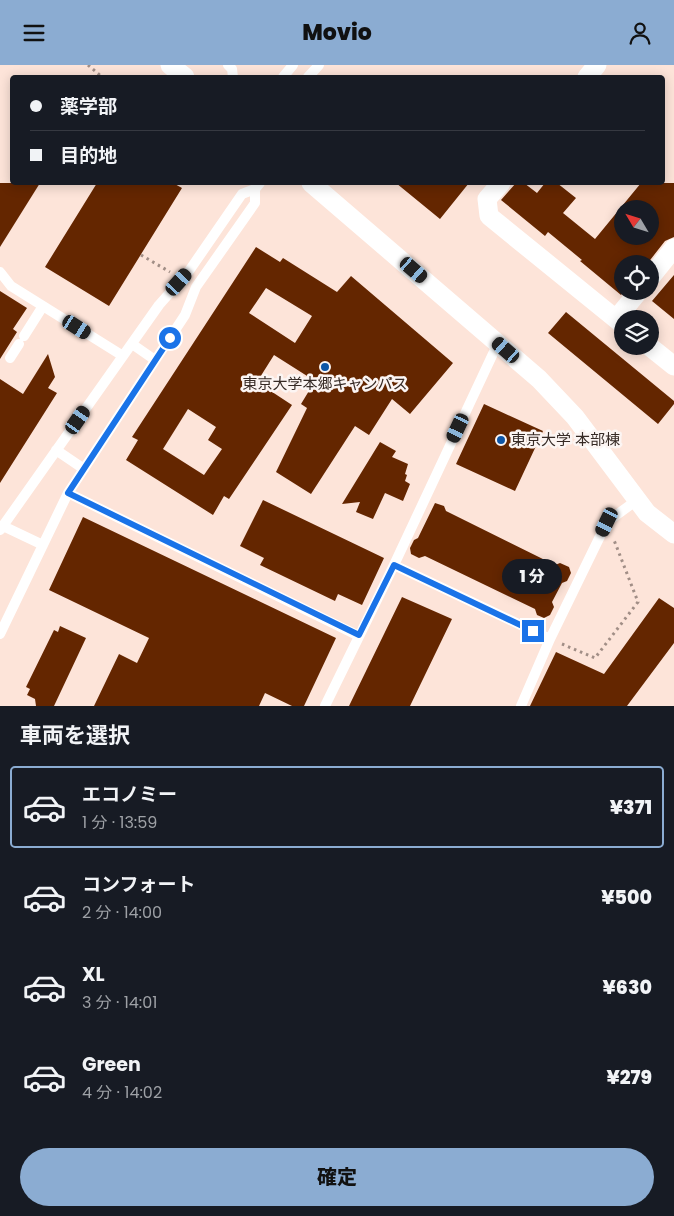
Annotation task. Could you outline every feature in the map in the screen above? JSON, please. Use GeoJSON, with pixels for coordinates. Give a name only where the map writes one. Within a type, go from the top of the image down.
{"type":"FeatureCollection","features":[{"type":"Feature","properties":{"kind":"street"},"geometry":{"type":"LineString","coordinates":[[170,65],[182,75]]}},
{"type":"Feature","properties":{"kind":"street"},"geometry":{"type":"LineString","coordinates":[[588,75],[597,65]]}},
{"type":"Feature","properties":{"kind":"street"},"geometry":{"type":"LineString","coordinates":[[313,185],[539,379],[568,409],[647,513],[674,534]]}},
{"type":"Feature","properties":{"kind":"street"},"geometry":{"type":"LineString","coordinates":[[499,185],[487,199],[489,216],[614,318]]}},
{"type":"Feature","properties":{"kind":"street"},"geometry":{"type":"LineString","coordinates":[[659,267],[674,249]]}},
{"type":"Feature","properties":{"kind":"street"},"geometry":{"type":"LineString","coordinates":[[659,354],[674,366]]}},
{"type":"Feature","properties":{"kind":"lane"},"geometry":{"type":"LineString","coordinates":[[285,75],[293,65]]}},
{"type":"Feature","properties":{"kind":"lane"},"geometry":{"type":"LineString","coordinates":[[310,75],[319,65]]}},
{"type":"Feature","properties":{"kind":"lane"},"geometry":{"type":"LineString","coordinates":[[43,545],[1,528],[159,305],[189,271],[242,194],[257,186]]}},
{"type":"Feature","properties":{"kind":"lane"},"geometry":{"type":"LineString","coordinates":[[0,635],[68,493],[185,315],[196,287],[255,203],[257,186]]}},
{"type":"Feature","properties":{"kind":"lane"},"geometry":{"type":"LineString","coordinates":[[0,272],[11,286],[123,356]]}},
{"type":"Feature","properties":{"kind":"lane"},"geometry":{"type":"LineString","coordinates":[[10,358],[43,306]]}},
{"type":"Feature","properties":{"kind":"lane"},"geometry":{"type":"LineString","coordinates":[[132,343],[156,360]]}},
{"type":"Feature","properties":{"kind":"lane"},"geometry":{"type":"LineString","coordinates":[[325,706],[394,565],[498,343]]}},
{"type":"Feature","properties":{"kind":"lane"},"geometry":{"type":"LineString","coordinates":[[56,450],[84,469]]}},
{"type":"Feature","properties":{"kind":"lane"},"geometry":{"type":"LineString","coordinates":[[68,493],[359,635]]}},
{"type":"Feature","properties":{"kind":"lane"},"geometry":{"type":"LineString","coordinates":[[520,706],[550,639],[607,522],[637,500]]}},
{"type":"Feature","properties":{"kind":"lane"},"geometry":{"type":"LineString","coordinates":[[394,565],[550,639]]}},
{"type":"Feature","properties":{"kind":"path"},"geometry":{"type":"LineString","coordinates":[[88,65],[100,75]]}},
{"type":"Feature","properties":{"kind":"path"},"geometry":{"type":"LineString","coordinates":[[141,255],[170,272]]}},
{"type":"Feature","properties":{"kind":"path"},"geometry":{"type":"LineString","coordinates":[[550,639],[595,658],[638,602],[607,522]]}},
{"type":"Feature","properties":{"kind":"building"},"geometry":{"type":"Polygon","coordinates":[[[0,183],[39,185],[0,247],[0,183]]]}},
{"type":"Feature","properties":{"kind":"building"},"geometry":{"type":"Polygon","coordinates":[[[674,183],[674,237],[665,241],[654,255],[614,255],[614,289],[548,232],[545,236],[501,200],[514,185],[527,185],[537,193],[543,185],[560,185],[576,198],[563,213],[595,239],[614,216],[614,245],[659,245],[659,200],[627,200],[639,185],[674,183]]]}},
{"type":"Feature","properties":{"kind":"building"},"geometry":{"type":"Polygon","coordinates":[[[96,185],[177,185],[182,188],[109,306],[45,267],[96,185]]]}},
{"type":"Feature","properties":{"kind":"building"},"geometry":{"type":"Polygon","coordinates":[[[398,185],[467,185],[440,219],[398,185]]]}},
{"type":"Feature","properties":{"kind":"building"},"geometry":{"type":"Polygon","coordinates":[[[256,247],[280,262],[283,258],[337,292],[351,276],[453,363],[410,414],[392,399],[369,435],[355,426],[311,494],[276,472],[307,408],[301,404],[315,381],[274,355],[257,382],[292,405],[229,499],[224,496],[213,515],[126,460],[138,440],[132,437],[256,247]],[[266,288],[249,313],[295,343],[312,316],[266,288]],[[188,409],[163,449],[204,475],[222,449],[208,440],[216,427],[188,409]]]}},
{"type":"Feature","properties":{"kind":"building"},"geometry":{"type":"Polygon","coordinates":[[[674,275],[674,319],[652,301],[659,300],[659,293],[674,275]]]}},
{"type":"Feature","properties":{"kind":"building"},"geometry":{"type":"Polygon","coordinates":[[[0,291],[27,308],[13,329],[17,332],[0,359],[0,291]]]}},
{"type":"Feature","properties":{"kind":"building"},"geometry":{"type":"Polygon","coordinates":[[[566,312],[614,352],[614,355],[618,355],[674,401],[674,404],[658,424],[548,333],[566,312]]]}},
{"type":"Feature","properties":{"kind":"building"},"geometry":{"type":"Polygon","coordinates":[[[48,354],[55,377],[48,388],[57,393],[0,483],[0,379],[23,394],[48,354]]]}},
{"type":"Feature","properties":{"kind":"building"},"geometry":{"type":"Polygon","coordinates":[[[484,404],[543,431],[515,491],[456,464],[484,404]]]}},
{"type":"Feature","properties":{"kind":"building"},"geometry":{"type":"Polygon","coordinates":[[[380,442],[396,451],[392,457],[408,464],[405,481],[410,484],[403,501],[385,493],[373,519],[356,512],[360,502],[342,504],[380,442]]]}},
{"type":"Feature","properties":{"kind":"building"},"geometry":{"type":"Polygon","coordinates":[[[263,500],[384,558],[362,605],[338,594],[335,601],[260,565],[264,558],[240,546],[263,500]]]}},
{"type":"Feature","properties":{"kind":"building"},"geometry":{"type":"Polygon","coordinates":[[[435,503],[444,506],[446,511],[555,565],[560,563],[569,567],[571,573],[567,581],[562,583],[552,602],[554,607],[550,615],[544,618],[537,615],[535,609],[425,556],[419,558],[411,554],[410,548],[414,540],[418,538],[435,503]]]}},
{"type":"Feature","properties":{"kind":"building"},"geometry":{"type":"Polygon","coordinates":[[[83,517],[336,638],[304,706],[292,706],[265,693],[259,706],[94,706],[119,654],[137,663],[149,638],[49,590],[83,517]]]}},
{"type":"Feature","properties":{"kind":"building"},"geometry":{"type":"Polygon","coordinates":[[[402,597],[452,619],[410,706],[349,706],[402,597]]]}},
{"type":"Feature","properties":{"kind":"building"},"geometry":{"type":"Polygon","coordinates":[[[659,598],[674,608],[674,643],[627,706],[530,706],[556,652],[604,674],[659,598]]]}},
{"type":"Feature","properties":{"kind":"building"},"geometry":{"type":"Polygon","coordinates":[[[60,626],[86,638],[54,706],[36,706],[35,699],[27,695],[30,689],[26,687],[54,630],[58,632],[60,626]]]}},
{"type":"Feature","properties":{"kind":"place","name":"東京大学本郷キャンパス"},"geometry":{"type":"Point","coordinates":[325,367]}},
{"type":"Feature","properties":{"kind":"place","name":"東京大学 本部棟"},"geometry":{"type":"Point","coordinates":[501,440]}},
{"type":"Feature","properties":{"kind":"route"},"geometry":{"type":"LineString","coordinates":[[170,338],[68,493],[359,635],[394,565],[533,631]]}}]}
